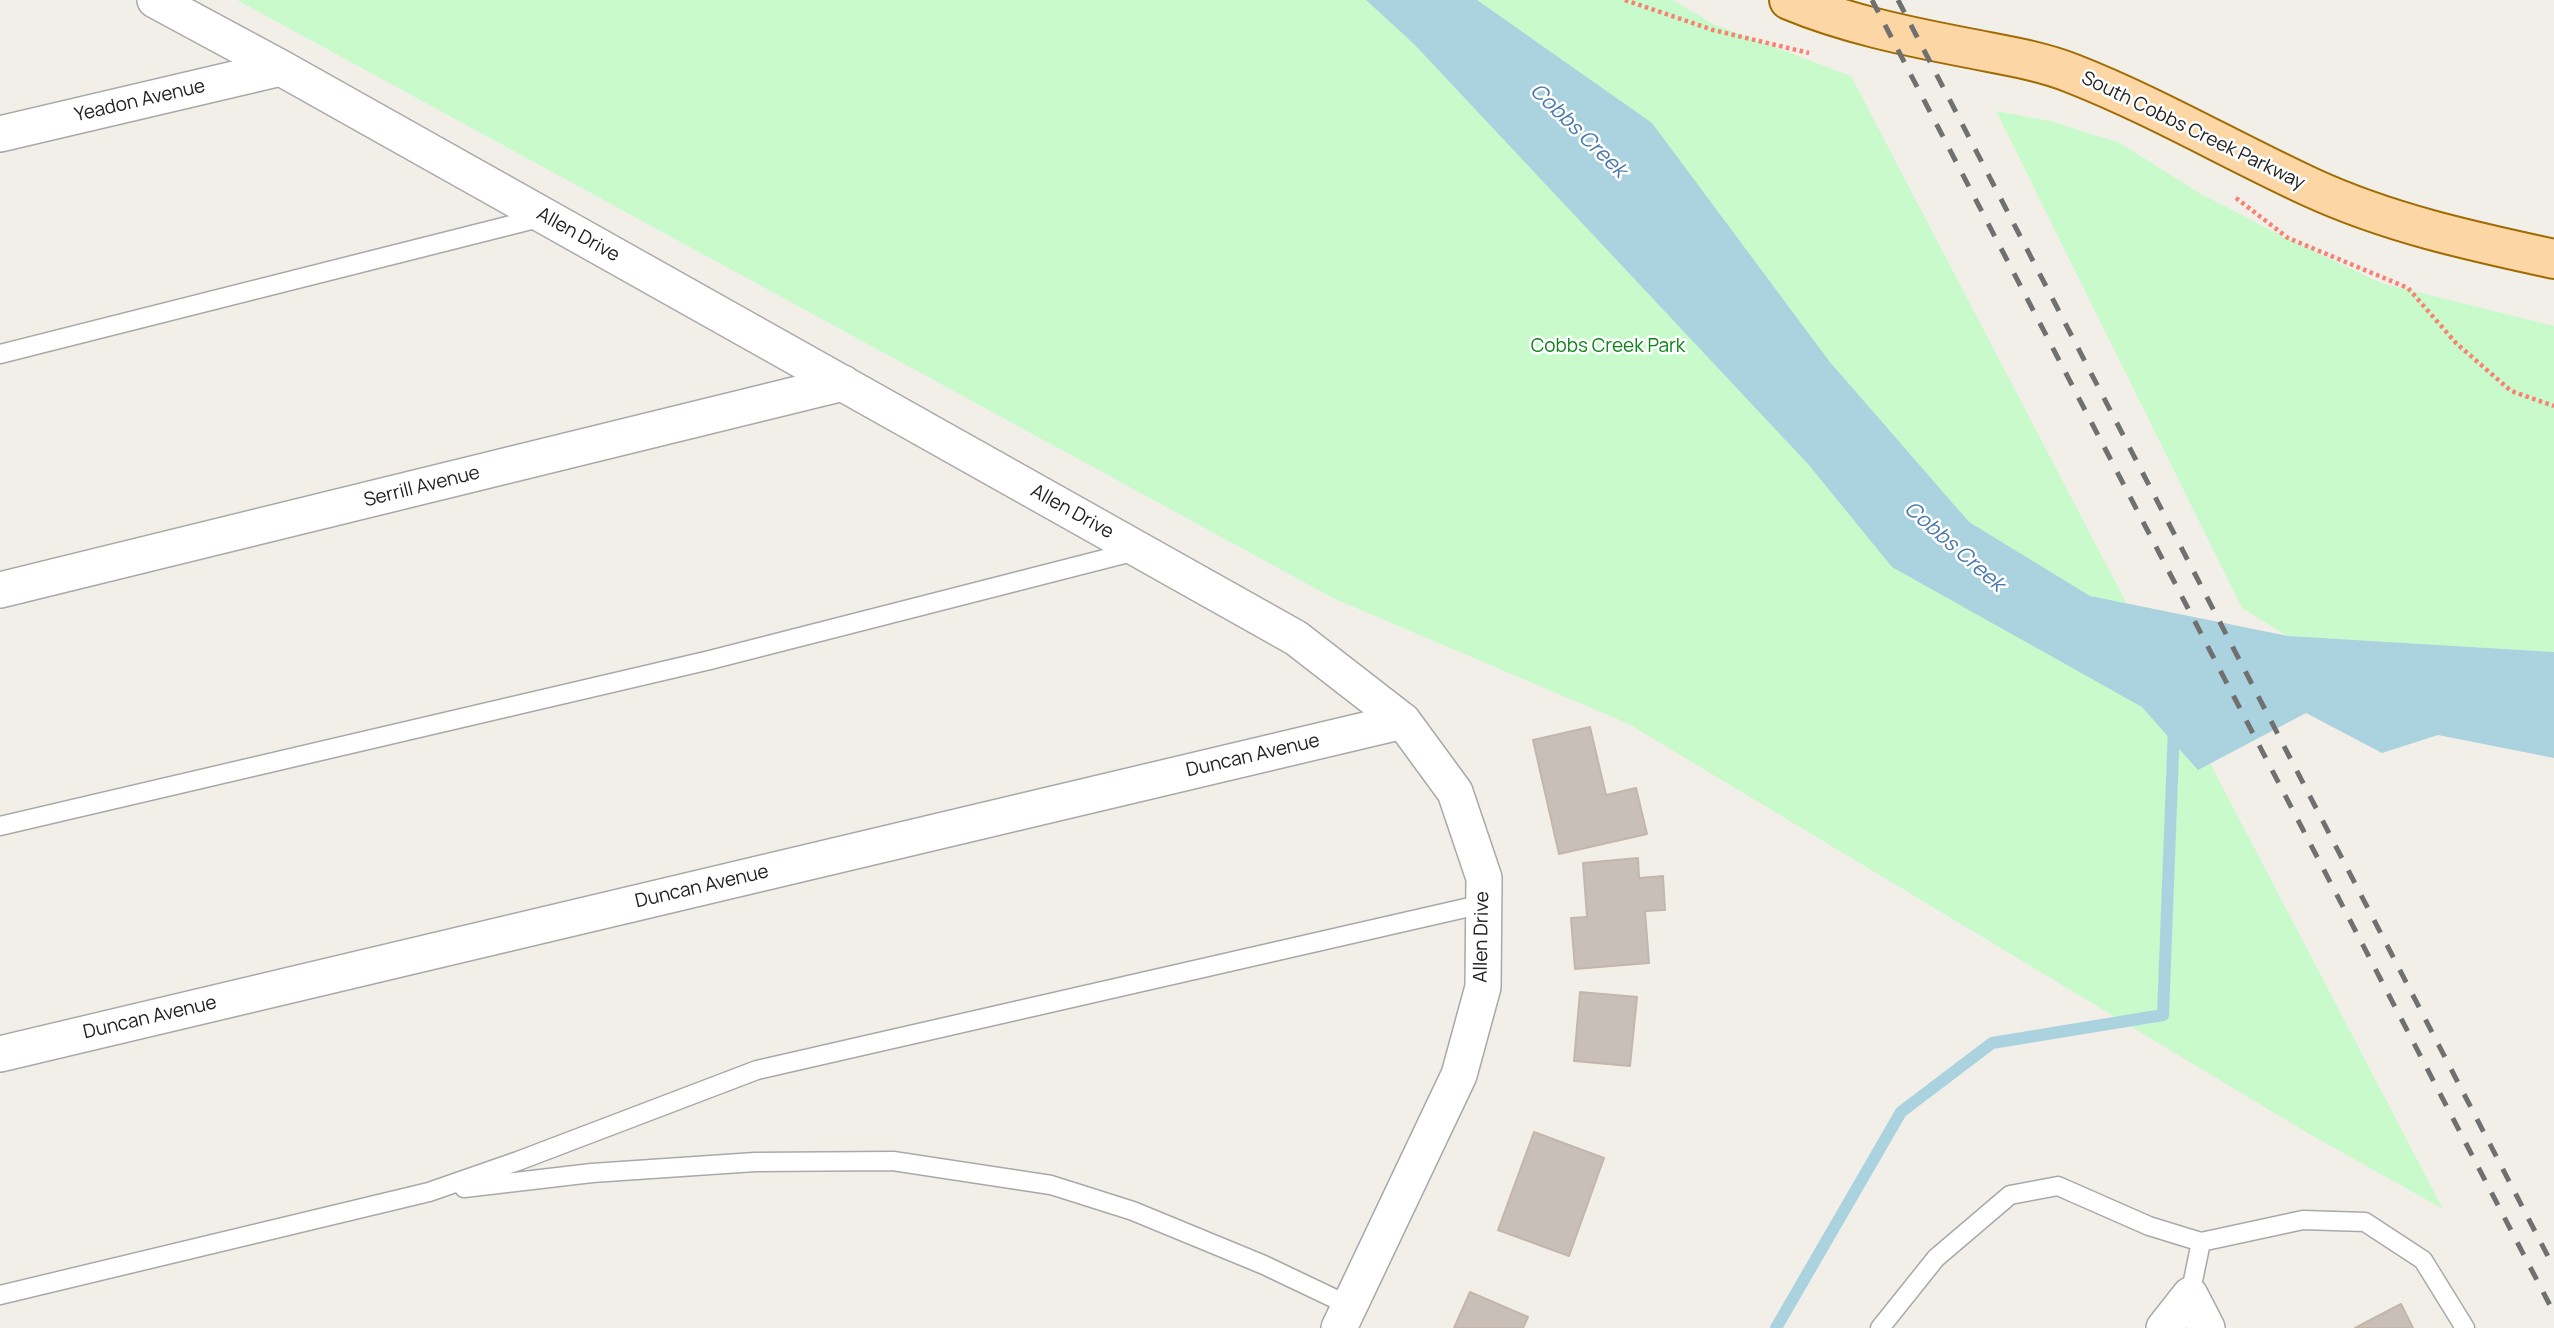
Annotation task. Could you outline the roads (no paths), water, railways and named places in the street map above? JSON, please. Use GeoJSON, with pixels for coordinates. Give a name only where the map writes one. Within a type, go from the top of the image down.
{"type":"FeatureCollection","features":[{"type":"Feature","properties":{"kind":"main road","name":"South Cobbs Creek Parkway"},"geometry":{"type":"LineString","coordinates":[[1789,0],[1872,29],[2028,60],[2069,72],[2131,99],[2311,188],[2369,212],[2443,234],[2554,259]]}},
{"type":"Feature","properties":{"kind":"street","name":"Allen Drive"},"geometry":{"type":"LineString","coordinates":[[155,0],[281,68],[1296,638],[1403,721],[1455,792],[1484,878],[1483,987],[1459,1075],[1344,1317]]}},
{"type":"Feature","properties":{"kind":"street","name":"Yeadon Avenue"},"geometry":{"type":"LineString","coordinates":[[0,134],[281,68]]}},
{"type":"Feature","properties":{"kind":"street","name":"Serrill Avenue"},"geometry":{"type":"LineString","coordinates":[[0,590],[843,383]]}},
{"type":"Feature","properties":{"kind":"street","name":"Duncan Avenue"},"geometry":{"type":"LineString","coordinates":[[0,1054],[1403,721]]}},
{"type":"Feature","properties":{"kind":"street"},"geometry":{"type":"LineString","coordinates":[[2164,1328],[2189,1295],[2207,1328]]}},
{"type":"Feature","properties":{"kind":"lane"},"geometry":{"type":"LineString","coordinates":[[0,354],[545,217]]}},
{"type":"Feature","properties":{"kind":"lane"},"geometry":{"type":"LineString","coordinates":[[0,826],[710,660],[1140,550]]}},
{"type":"Feature","properties":{"kind":"lane"},"geometry":{"type":"LineString","coordinates":[[0,1295],[429,1192],[758,1070],[1483,904]]}},
{"type":"Feature","properties":{"kind":"lane"},"geometry":{"type":"LineString","coordinates":[[429,1192],[592,1173],[755,1162],[893,1161],[1051,1185],[1133,1211],[1264,1265],[1344,1317]]}},
{"type":"Feature","properties":{"kind":"lane"},"geometry":{"type":"LineString","coordinates":[[1880,1328],[1936,1258],[2010,1195],[2058,1186],[2149,1226],[2201,1242],[2303,1220],[2365,1222],[2423,1260],[2465,1328]]}},
{"type":"Feature","properties":{"kind":"lane"},"geometry":{"type":"LineString","coordinates":[[2189,1295],[2201,1242]]}},
{"type":"Feature","properties":{"kind":"water","name":"Cobbs Creek"},"geometry":{"type":"Polygon","coordinates":[[[1366,0],[1477,0],[1652,123],[1829,361],[1969,522],[2090,596],[2288,636],[2554,652],[2554,758],[2438,735],[2382,753],[2306,713],[2198,770],[2142,707],[1892,567],[1808,464],[1414,44],[1366,0]]]}},
{"type":"Feature","properties":{"kind":"waterway"},"geometry":{"type":"LineString","coordinates":[[1776,1328],[1901,1112],[1992,1043],[2163,1015],[2174,727]]}},
{"type":"Feature","properties":{"kind":"railway"},"geometry":{"type":"LineString","coordinates":[[1872,0],[2554,1313]]}},
{"type":"Feature","properties":{"kind":"railway"},"geometry":{"type":"LineString","coordinates":[[1898,0],[2554,1268]]}},
{"type":"Feature","properties":{"kind":"park label","name":"Cobbs Creek Park"},"geometry":{"type":"Point","coordinates":[1608,347]}}]}
